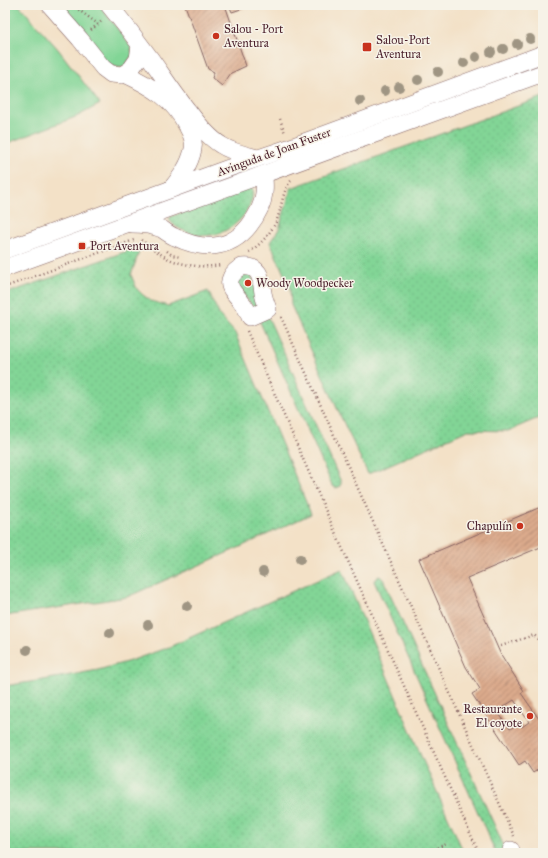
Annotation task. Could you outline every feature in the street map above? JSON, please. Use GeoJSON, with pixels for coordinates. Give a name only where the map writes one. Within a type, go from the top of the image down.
{"type":"FeatureCollection","features":[{"type":"Feature","properties":{"kind":"street"},"geometry":{"type":"LineString","coordinates":[[50,5],[80,39],[105,71],[115,75],[125,74],[146,83],[170,101],[182,117],[192,135],[194,148],[189,164],[171,189]]}},
{"type":"Feature","properties":{"kind":"street"},"geometry":{"type":"LineString","coordinates":[[108,10],[127,28],[150,57],[175,95],[207,133],[221,146],[238,153],[258,158]]}},
{"type":"Feature","properties":{"kind":"street"},"geometry":{"type":"LineString","coordinates":[[125,74],[136,64],[140,46]]}},
{"type":"Feature","properties":{"kind":"street","name":"Avinguda de Joan Fuster"},"geometry":{"type":"LineString","coordinates":[[5,250],[543,54]]}},
{"type":"Feature","properties":{"kind":"street","name":"Avinguda de Joan Fuster"},"geometry":{"type":"LineString","coordinates":[[5,268],[543,73]]}},
{"type":"Feature","properties":{"kind":"street"},"geometry":{"type":"LineString","coordinates":[[126,224],[149,225],[162,230],[173,237],[193,244],[207,246],[227,243],[246,230],[256,215],[263,201],[264,175]]}},
{"type":"Feature","properties":{"kind":"street"},"geometry":{"type":"LineString","coordinates":[[227,243],[238,269]]}},
{"type":"Feature","properties":{"kind":"street"},"geometry":{"type":"LineString","coordinates":[[242,267],[249,267],[258,273],[261,278],[265,302],[273,310],[248,321],[242,302],[230,286],[230,279],[238,269],[242,267]]}},
{"type":"Feature","properties":{"kind":"path"},"geometry":{"type":"LineString","coordinates":[[72,5],[98,24]]}},
{"type":"Feature","properties":{"kind":"path"},"geometry":{"type":"LineString","coordinates":[[90,31],[98,24],[108,10]]}},
{"type":"Feature","properties":{"kind":"path"},"geometry":{"type":"LineString","coordinates":[[280,119],[287,136]]}},
{"type":"Feature","properties":{"kind":"path"},"geometry":{"type":"LineString","coordinates":[[249,247],[252,251]]}},
{"type":"Feature","properties":{"kind":"path"},"geometry":{"type":"LineString","coordinates":[[216,262],[218,270]]}},
{"type":"Feature","properties":{"kind":"path"},"geometry":{"type":"LineString","coordinates":[[273,310],[513,848]]}},
{"type":"Feature","properties":{"kind":"path"},"geometry":{"type":"LineString","coordinates":[[248,321],[332,524],[479,853]]}},
{"type":"Feature","properties":{"kind":"path"},"geometry":{"type":"LineString","coordinates":[[501,646],[534,635],[543,643]]}},
{"type":"Feature","properties":{"kind":"path"},"geometry":{"type":"LineString","coordinates":[[422,853],[447,844]]}},
{"type":"Feature","properties":{"kind":"green space"},"geometry":{"type":"Polygon","coordinates":[[[5,5],[19,5],[58,49],[100,104],[78,116],[5,144],[5,5]]]}},
{"type":"Feature","properties":{"kind":"green space"},"geometry":{"type":"Polygon","coordinates":[[[57,5],[99,5],[131,47],[132,56],[123,68],[108,66],[57,5]]]}},
{"type":"Feature","properties":{"kind":"green space"},"geometry":{"type":"Polygon","coordinates":[[[543,97],[543,416],[508,431],[468,430],[368,474],[291,305],[290,288],[270,242],[279,229],[291,188],[543,97]]]}},
{"type":"Feature","properties":{"kind":"green space"},"geometry":{"type":"Polygon","coordinates":[[[249,187],[252,189],[253,194],[249,207],[237,222],[222,232],[204,236],[194,234],[179,228],[170,221],[170,217],[249,187]]]}},
{"type":"Feature","properties":{"kind":"green space"},"geometry":{"type":"Polygon","coordinates":[[[133,249],[139,252],[131,275],[137,289],[151,301],[168,306],[208,291],[220,316],[235,333],[311,514],[127,597],[5,616],[5,294],[133,249]]]}},
{"type":"Feature","properties":{"kind":"green space"},"geometry":{"type":"Polygon","coordinates":[[[250,272],[261,302],[254,308],[236,286],[238,278],[250,272]]]}},
{"type":"Feature","properties":{"kind":"green space"},"geometry":{"type":"Polygon","coordinates":[[[267,317],[341,482],[339,487],[335,488],[332,485],[260,322],[260,320],[267,317]]]}},
{"type":"Feature","properties":{"kind":"green space"},"geometry":{"type":"Polygon","coordinates":[[[342,569],[421,756],[464,853],[5,853],[5,686],[98,670],[130,661],[169,647],[342,569]]]}},
{"type":"Feature","properties":{"kind":"green space"},"geometry":{"type":"Polygon","coordinates":[[[379,576],[383,579],[507,853],[496,853],[374,581],[379,576]]]}},
{"type":"Feature","properties":{"kind":"building","name":"Salou - Port Aventura"},"geometry":{"type":"Polygon","coordinates":[[[185,5],[225,5],[246,66],[231,73],[222,86],[212,78],[214,72],[208,69],[185,5]]]}},
{"type":"Feature","properties":{"kind":"building"},"geometry":{"type":"Polygon","coordinates":[[[229,5],[253,5],[232,12],[229,5]]]}},
{"type":"Feature","properties":{"kind":"building"},"geometry":{"type":"Polygon","coordinates":[[[543,506],[543,546],[467,578],[500,653],[524,691],[521,693],[539,719],[543,717],[543,766],[533,773],[525,761],[519,765],[472,694],[480,689],[466,667],[419,559],[543,506]],[[514,700],[497,711],[510,729],[519,723],[522,727],[529,722],[514,700]]]}},
{"type":"Feature","properties":{"kind":"place","name":"Salou - Port Aventura"},"geometry":{"type":"Point","coordinates":[216,36]}},
{"type":"Feature","properties":{"kind":"place","name":"Salou-Port Aventura"},"geometry":{"type":"Point","coordinates":[367,47]}},
{"type":"Feature","properties":{"kind":"place","name":"Port Aventura"},"geometry":{"type":"Point","coordinates":[82,246]}},
{"type":"Feature","properties":{"kind":"place","name":"Woody Woodpecker"},"geometry":{"type":"Point","coordinates":[248,283]}},
{"type":"Feature","properties":{"kind":"place","name":"Chapulín"},"geometry":{"type":"Point","coordinates":[520,526]}},
{"type":"Feature","properties":{"kind":"place","name":"Restaurante El coyote"},"geometry":{"type":"Point","coordinates":[530,716]}}]}
